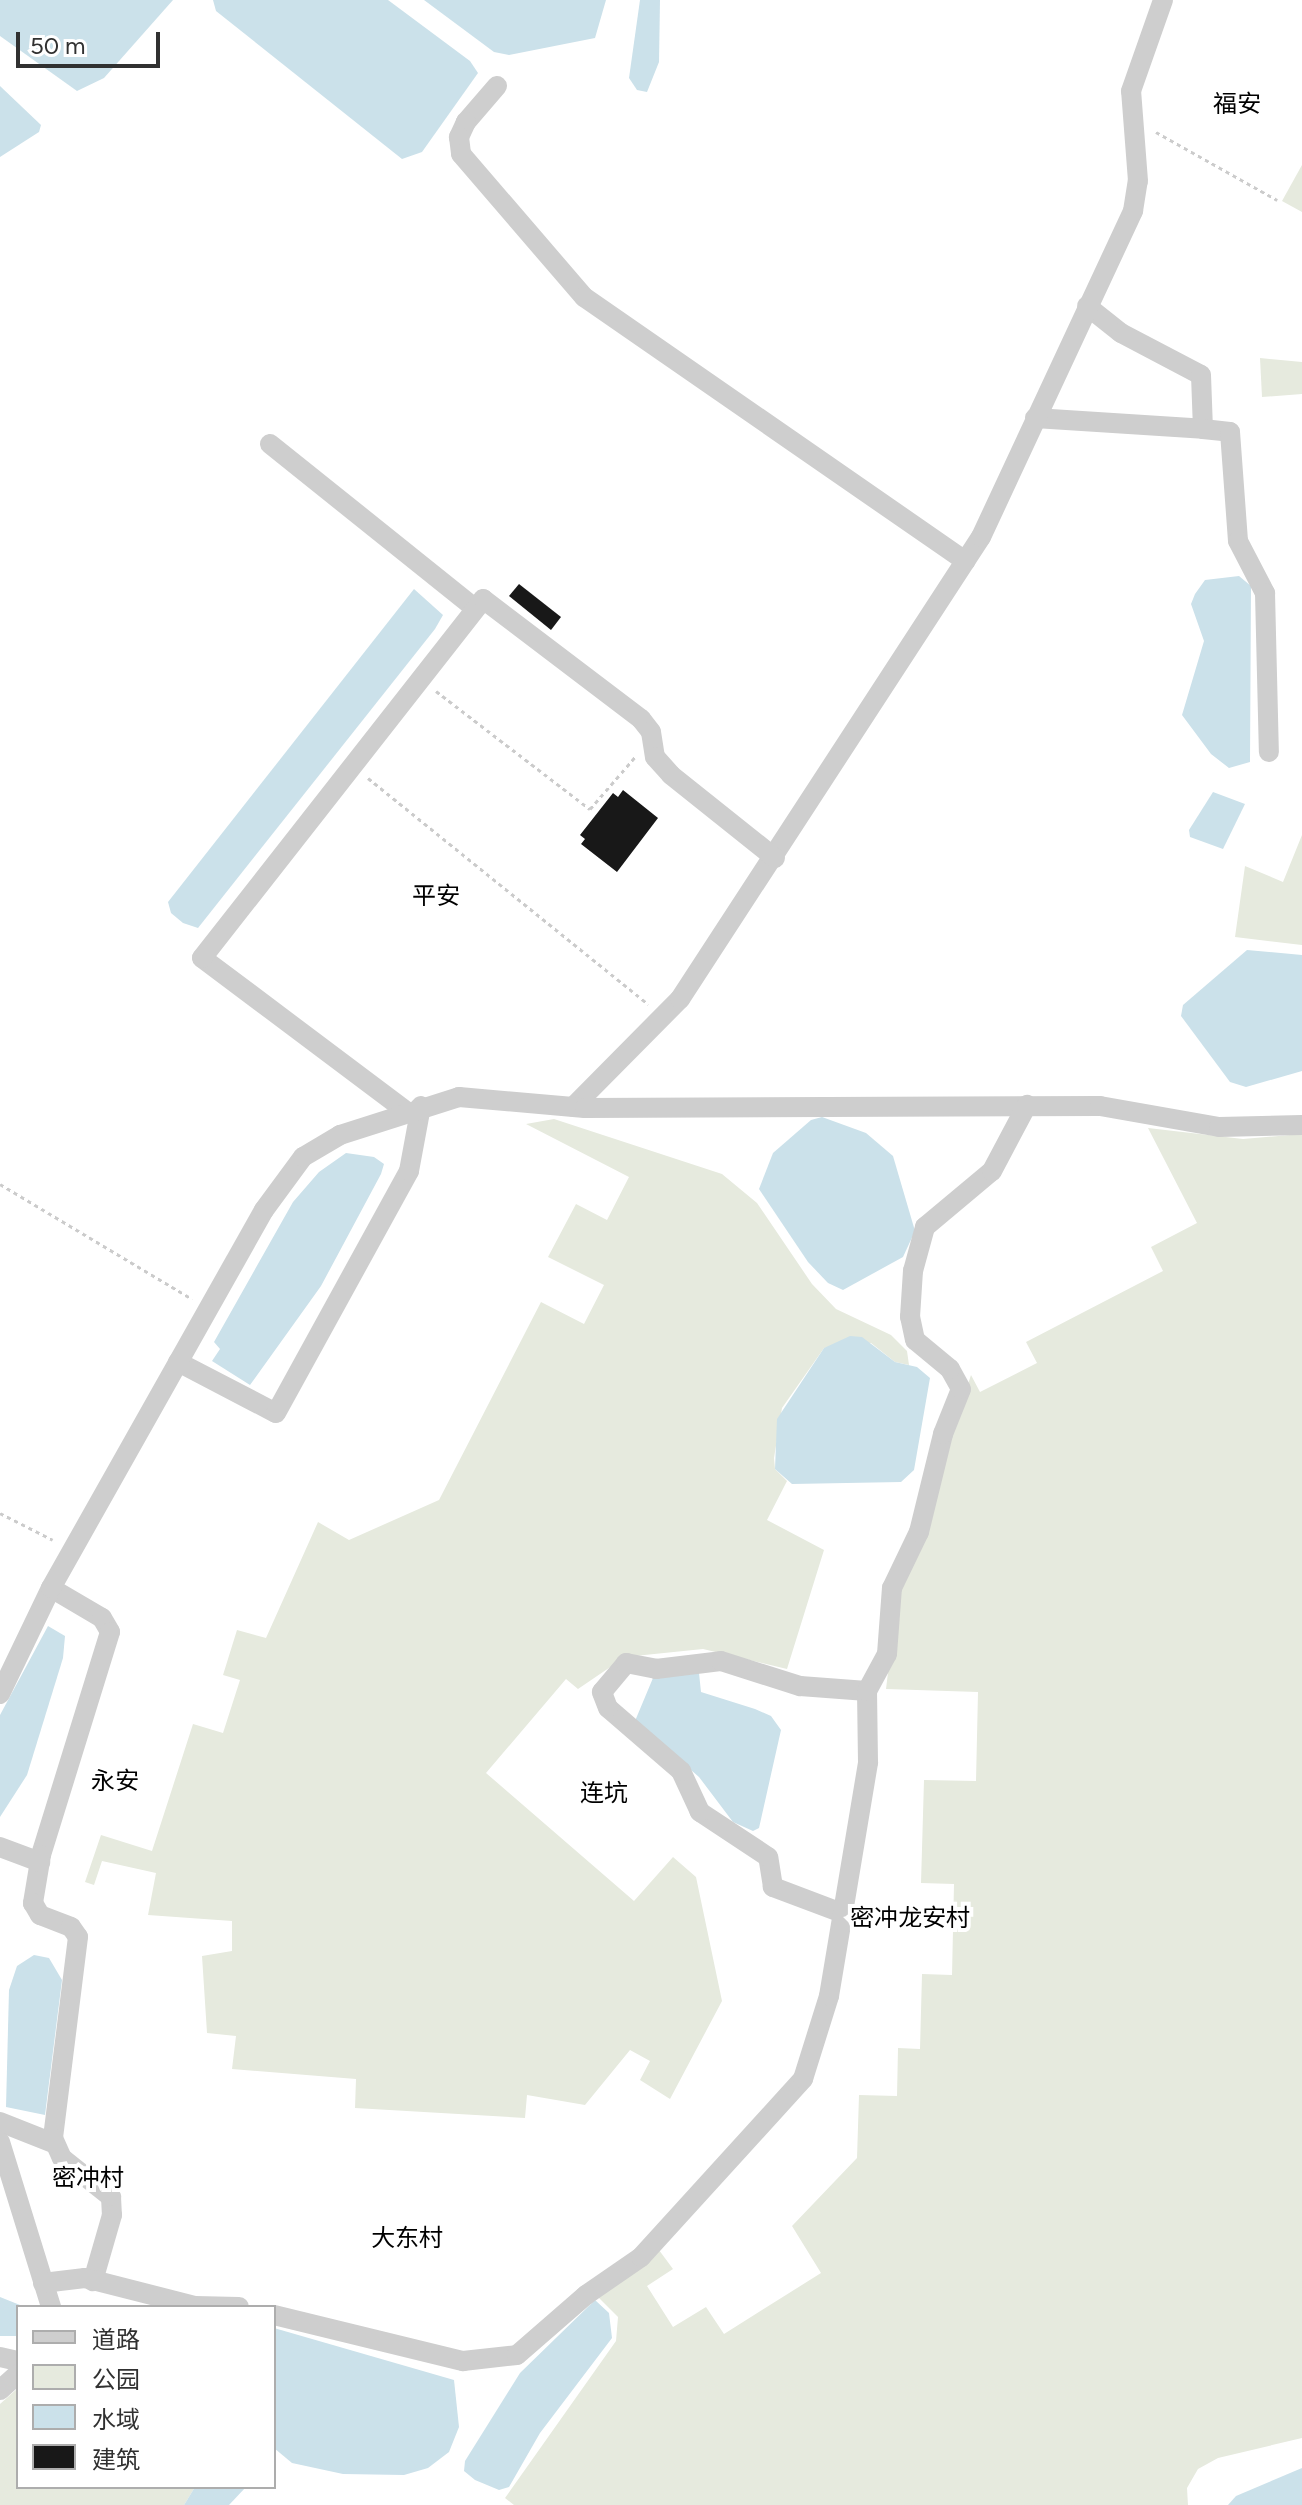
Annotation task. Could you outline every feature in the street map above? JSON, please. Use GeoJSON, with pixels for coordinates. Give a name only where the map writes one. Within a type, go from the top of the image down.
{"type":"FeatureCollection","features":[{"type":"Feature","properties":{"kind":"street"},"geometry":{"type":"LineString","coordinates":[[573,1107],[665,1017],[775,858],[965,561],[1136,198],[1131,119],[1136,71],[1163,0]]}},
{"type":"Feature","properties":{"kind":"street"},"geometry":{"type":"LineString","coordinates":[[497,86],[466,122],[459,137],[461,154],[584,297],[965,561]]}},
{"type":"Feature","properties":{"kind":"street"},"geometry":{"type":"LineString","coordinates":[[1087,306],[1121,333],[1201,375],[1203,429]]}},
{"type":"Feature","properties":{"kind":"street"},"geometry":{"type":"LineString","coordinates":[[1035,418],[1230,432],[1238,541],[1265,593],[1269,752]]}},
{"type":"Feature","properties":{"kind":"street"},"geometry":{"type":"LineString","coordinates":[[270,444],[475,608]]}},
{"type":"Feature","properties":{"kind":"street"},"geometry":{"type":"LineString","coordinates":[[414,1108],[202,958],[483,599],[641,719],[655,757],[671,775],[775,858]]}},
{"type":"Feature","properties":{"kind":"street"},"geometry":{"type":"LineString","coordinates":[[0,1694],[51,1588],[264,1210],[303,1157],[340,1135],[414,1108],[459,1097],[573,1107],[1027,1105],[1126,1108],[1219,1127],[1302,1125]]}},
{"type":"Feature","properties":{"kind":"street"},"geometry":{"type":"LineString","coordinates":[[276,2315],[463,2361],[527,2350],[577,2302],[641,2257],[803,2079],[829,1996],[868,1762],[867,1691],[887,1654],[892,1588],[919,1532],[943,1434],[961,1389],[950,1369],[918,1345],[911,1329],[913,1271],[922,1233],[992,1171],[1027,1105]]}},
{"type":"Feature","properties":{"kind":"street"},"geometry":{"type":"LineString","coordinates":[[178,1362],[276,1413],[409,1171],[414,1108]]}},
{"type":"Feature","properties":{"kind":"street"},"geometry":{"type":"LineString","coordinates":[[51,1588],[102,1618],[110,1632],[40,1862],[34,1909],[71,1927],[78,1937],[53,2143]]}},
{"type":"Feature","properties":{"kind":"street"},"geometry":{"type":"LineString","coordinates":[[842,1913],[773,1887],[768,1857],[700,1812],[681,1771],[608,1708],[602,1692],[626,1663],[656,1669],[721,1661],[800,1686],[867,1691]]}},
{"type":"Feature","properties":{"kind":"street"},"geometry":{"type":"LineString","coordinates":[[0,1847],[40,1862]]}},
{"type":"Feature","properties":{"kind":"street"},"geometry":{"type":"LineString","coordinates":[[0,2122],[53,2143],[74,2169],[111,2197],[112,2215],[93,2281]]}},
{"type":"Feature","properties":{"kind":"street"},"geometry":{"type":"LineString","coordinates":[[0,2142],[51,2305]]}},
{"type":"Feature","properties":{"kind":"street"},"geometry":{"type":"LineString","coordinates":[[43,2283],[93,2281],[191,2305]]}},
{"type":"Feature","properties":{"kind":"street"},"geometry":{"type":"LineString","coordinates":[[0,2390],[16,2376]]}},
{"type":"Feature","properties":{"kind":"path"},"geometry":{"type":"LineString","coordinates":[[1131,119],[1277,200]]}},
{"type":"Feature","properties":{"kind":"path"},"geometry":{"type":"LineString","coordinates":[[420,679],[590,809],[628,761],[653,746]]}},
{"type":"Feature","properties":{"kind":"path"},"geometry":{"type":"LineString","coordinates":[[352,765],[665,1017]]}},
{"type":"Feature","properties":{"kind":"path"},"geometry":{"type":"LineString","coordinates":[[0,1184],[208,1309]]}},
{"type":"Feature","properties":{"kind":"path"},"geometry":{"type":"LineString","coordinates":[[0,1513],[73,1551]]}},
{"type":"Feature","properties":{"kind":"green space"},"geometry":{"type":"Polygon","coordinates":[[[1302,165],[1302,212],[1282,201],[1302,165]]]}},
{"type":"Feature","properties":{"kind":"green space"},"geometry":{"type":"Polygon","coordinates":[[[1260,358],[1302,362],[1302,394],[1262,397],[1260,358]]]}},
{"type":"Feature","properties":{"kind":"green space"},"geometry":{"type":"Polygon","coordinates":[[[1302,835],[1302,945],[1235,937],[1245,866],[1283,882],[1302,835]]]}},
{"type":"Feature","properties":{"kind":"green space"},"geometry":{"type":"Polygon","coordinates":[[[554,1119],[722,1174],[757,1203],[812,1284],[836,1309],[891,1335],[907,1351],[909,1365],[895,1362],[871,1343],[824,1348],[782,1408],[774,1458],[775,1469],[787,1481],[767,1520],[824,1550],[787,1669],[703,1649],[625,1657],[578,1689],[566,1679],[486,1773],[634,1901],[673,1857],[696,1877],[722,2001],[670,2099],[640,2080],[650,2061],[630,2050],[585,2105],[527,2095],[525,2118],[355,2108],[356,2079],[232,2069],[236,2036],[207,2033],[202,1956],[232,1951],[232,1921],[148,1915],[156,1873],[102,1861],[94,1885],[85,1882],[101,1835],[152,1851],[193,1724],[223,1733],[240,1680],[223,1675],[237,1630],[266,1638],[318,1522],[349,1540],[439,1500],[541,1302],[584,1324],[604,1285],[548,1257],[576,1204],[607,1220],[629,1177],[526,1124],[554,1119]]]}},
{"type":"Feature","properties":{"kind":"green space"},"geometry":{"type":"Polygon","coordinates":[[[1148,1128],[1243,1139],[1302,1134],[1302,2438],[1218,2458],[1198,2469],[1187,2488],[1188,2505],[514,2505],[505,2498],[616,2341],[618,2317],[597,2296],[656,2246],[673,2269],[647,2286],[673,2327],[706,2307],[724,2334],[821,2273],[792,2226],[857,2158],[859,2095],[897,2096],[898,2048],[920,2049],[922,1974],[952,1975],[954,1884],[921,1883],[924,1780],[976,1781],[978,1692],[886,1689],[897,1599],[971,1375],[980,1392],[1037,1363],[1026,1342],[1163,1271],[1151,1247],[1197,1223],[1148,1128]]]}},
{"type":"Feature","properties":{"kind":"green space"},"geometry":{"type":"Polygon","coordinates":[[[16,2390],[16,2489],[194,2489],[184,2505],[0,2505],[0,2404],[16,2390]]]}},
{"type":"Feature","properties":{"kind":"water"},"geometry":{"type":"Polygon","coordinates":[[[0,0],[173,0],[104,78],[77,91],[0,36],[0,0]]]}},
{"type":"Feature","properties":{"kind":"water"},"geometry":{"type":"Polygon","coordinates":[[[213,0],[388,0],[470,61],[478,73],[422,152],[402,159],[216,11],[213,0]]]}},
{"type":"Feature","properties":{"kind":"water"},"geometry":{"type":"Polygon","coordinates":[[[424,0],[606,0],[595,38],[509,55],[494,52],[424,0]]]}},
{"type":"Feature","properties":{"kind":"water"},"geometry":{"type":"Polygon","coordinates":[[[640,0],[660,0],[659,62],[647,92],[637,90],[629,78],[640,0]]]}},
{"type":"Feature","properties":{"kind":"water"},"geometry":{"type":"Polygon","coordinates":[[[0,86],[41,125],[39,132],[0,157],[0,86]]]}},
{"type":"Feature","properties":{"kind":"water"},"geometry":{"type":"Polygon","coordinates":[[[1239,576],[1251,586],[1250,762],[1229,768],[1211,754],[1182,715],[1204,641],[1191,604],[1195,594],[1205,580],[1239,576]]]}},
{"type":"Feature","properties":{"kind":"water"},"geometry":{"type":"Polygon","coordinates":[[[414,589],[443,615],[435,629],[198,928],[183,923],[171,913],[168,902],[414,589]]]}},
{"type":"Feature","properties":{"kind":"water"},"geometry":{"type":"Polygon","coordinates":[[[1213,792],[1245,804],[1223,849],[1190,837],[1189,830],[1213,792]]]}},
{"type":"Feature","properties":{"kind":"water"},"geometry":{"type":"Polygon","coordinates":[[[1247,950],[1302,955],[1302,1071],[1246,1087],[1230,1082],[1181,1016],[1183,1005],[1247,950]]]}},
{"type":"Feature","properties":{"kind":"water"},"geometry":{"type":"Polygon","coordinates":[[[822,1117],[866,1133],[893,1156],[915,1231],[903,1257],[843,1290],[828,1283],[808,1262],[759,1189],[773,1153],[811,1120],[822,1117]]]}},
{"type":"Feature","properties":{"kind":"water"},"geometry":{"type":"Polygon","coordinates":[[[346,1153],[374,1157],[384,1164],[381,1174],[321,1286],[250,1385],[212,1361],[220,1349],[214,1342],[293,1202],[319,1172],[346,1153]]]}},
{"type":"Feature","properties":{"kind":"water"},"geometry":{"type":"Polygon","coordinates":[[[850,1336],[862,1337],[895,1362],[917,1367],[930,1378],[914,1470],[901,1482],[792,1484],[775,1469],[777,1419],[824,1348],[850,1336]]]}},
{"type":"Feature","properties":{"kind":"water"},"geometry":{"type":"Polygon","coordinates":[[[48,1626],[65,1636],[63,1658],[27,1775],[0,1817],[0,1715],[48,1626]]]}},
{"type":"Feature","properties":{"kind":"water"},"geometry":{"type":"Polygon","coordinates":[[[699,1673],[701,1692],[771,1716],[781,1730],[759,1828],[753,1831],[733,1822],[699,1777],[635,1721],[653,1678],[699,1673]]]}},
{"type":"Feature","properties":{"kind":"water"},"geometry":{"type":"Polygon","coordinates":[[[34,1955],[49,1958],[62,1980],[45,2115],[6,2107],[9,1990],[17,1966],[34,1955]]]}},
{"type":"Feature","properties":{"kind":"water"},"geometry":{"type":"Polygon","coordinates":[[[0,2297],[20,2305],[16,2305],[16,2336],[0,2336],[0,2297]]]}},
{"type":"Feature","properties":{"kind":"water"},"geometry":{"type":"Polygon","coordinates":[[[595,2300],[609,2313],[612,2338],[540,2433],[509,2487],[499,2490],[475,2480],[464,2471],[465,2461],[520,2373],[595,2300]]]}},
{"type":"Feature","properties":{"kind":"water"},"geometry":{"type":"Polygon","coordinates":[[[276,2329],[454,2380],[459,2427],[449,2452],[428,2468],[404,2475],[343,2474],[292,2463],[276,2450],[276,2329]]]}},
{"type":"Feature","properties":{"kind":"water"},"geometry":{"type":"Polygon","coordinates":[[[1302,2468],[1302,2505],[1228,2505],[1236,2496],[1302,2468]]]}},
{"type":"Feature","properties":{"kind":"water"},"geometry":{"type":"Polygon","coordinates":[[[194,2489],[244,2489],[229,2505],[184,2505],[194,2489]]]}},
{"type":"Feature","properties":{"kind":"building"},"geometry":{"type":"Polygon","coordinates":[[[519,584],[561,617],[551,630],[509,596],[519,584]]]}},
{"type":"Feature","properties":{"kind":"building"},"geometry":{"type":"Polygon","coordinates":[[[623,790],[658,818],[617,872],[581,844],[585,839],[580,835],[613,793],[618,797],[623,790]]]}},
{"type":"Feature","properties":{"kind":"district","name":"福安"},"geometry":{"type":"Point","coordinates":[1237,104]}},
{"type":"Feature","properties":{"kind":"district","name":"平安"},"geometry":{"type":"Point","coordinates":[436,896]}},
{"type":"Feature","properties":{"kind":"district","name":"永安"},"geometry":{"type":"Point","coordinates":[115,1781]}},
{"type":"Feature","properties":{"kind":"district","name":"连坑"},"geometry":{"type":"Point","coordinates":[604,1793]}},
{"type":"Feature","properties":{"kind":"district","name":"密冲龙安村"},"geometry":{"type":"Point","coordinates":[910,1918]}},
{"type":"Feature","properties":{"kind":"district","name":"密冲村"},"geometry":{"type":"Point","coordinates":[88,2178]}},
{"type":"Feature","properties":{"kind":"district","name":"大东村"},"geometry":{"type":"Point","coordinates":[407,2238]}}]}
